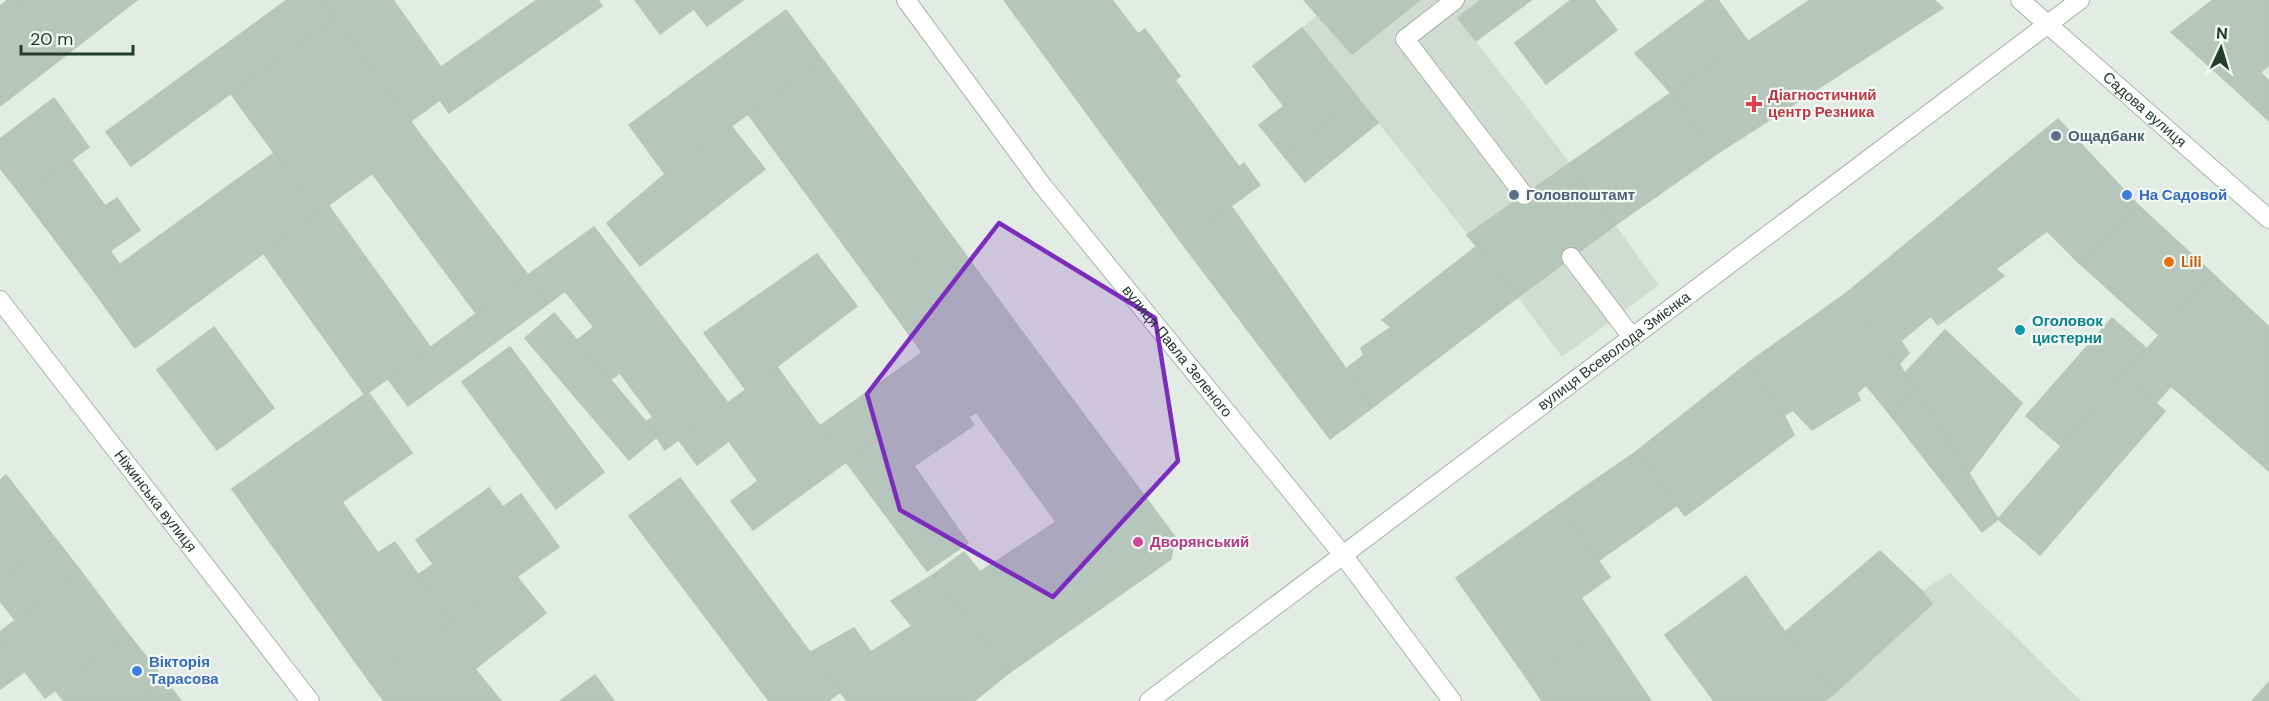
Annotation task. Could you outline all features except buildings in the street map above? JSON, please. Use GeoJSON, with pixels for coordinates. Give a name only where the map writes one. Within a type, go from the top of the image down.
{"type":"FeatureCollection","features":[{"type":"Feature","properties":{"kind":"street","name":"вулиця Павла Зеленого"},"geometry":{"type":"LineString","coordinates":[[906,0],[1042,185],[1343,555],[1452,701]]}},
{"type":"Feature","properties":{"kind":"street"},"geometry":{"type":"LineString","coordinates":[[1455,0],[1405,39],[1524,195]]}},
{"type":"Feature","properties":{"kind":"street","name":"Садова вулиця"},"geometry":{"type":"LineString","coordinates":[[2020,0],[2269,219]]}},
{"type":"Feature","properties":{"kind":"street","name":"вулиця Всеволода Змієнка"},"geometry":{"type":"LineString","coordinates":[[1149,701],[2080,0]]}},
{"type":"Feature","properties":{"kind":"street"},"geometry":{"type":"LineString","coordinates":[[1571,257],[1632,337]]}},
{"type":"Feature","properties":{"kind":"street","name":"Ніжинська вулиця"},"geometry":{"type":"LineString","coordinates":[[0,300],[310,701]]}},
{"type":"Feature","properties":{"kind":"highlighted area"},"geometry":{"type":"Polygon","coordinates":[[[999,223],[1155,318],[1178,461],[1053,597],[900,510],[867,394],[999,223]]]}},
{"type":"Feature","properties":{"kind":"shaded area","name":"Головпоштамт"},"geometry":{"type":"Polygon","coordinates":[[[1304,0],[1481,0],[1458,18],[1570,163],[1659,285],[1562,357],[1518,297],[1302,28],[1317,15],[1304,0]]]}},
{"type":"Feature","properties":{"kind":"shaded area"},"geometry":{"type":"Polygon","coordinates":[[[1950,573],[2081,701],[1824,701],[1922,591],[1950,573]]]}},
{"type":"Feature","properties":{"kind":"place","name":"Діагностичний центр Резника"},"geometry":{"type":"Point","coordinates":[1754,104]}},
{"type":"Feature","properties":{"kind":"place","name":"Ощадбанк"},"geometry":{"type":"Point","coordinates":[2056,136]}},
{"type":"Feature","properties":{"kind":"place","name":"Головпоштамт"},"geometry":{"type":"Point","coordinates":[1514,195]}},
{"type":"Feature","properties":{"kind":"place","name":"На Садовой"},"geometry":{"type":"Point","coordinates":[2127,195]}},
{"type":"Feature","properties":{"kind":"place","name":"Lili"},"geometry":{"type":"Point","coordinates":[2169,262]}},
{"type":"Feature","properties":{"kind":"place","name":"Оголовок цистерни"},"geometry":{"type":"Point","coordinates":[2020,330]}},
{"type":"Feature","properties":{"kind":"place","name":"Дворянський"},"geometry":{"type":"Point","coordinates":[1138,542]}},
{"type":"Feature","properties":{"kind":"place","name":"Вікторія Тарасова"},"geometry":{"type":"Point","coordinates":[137,671]}}]}
